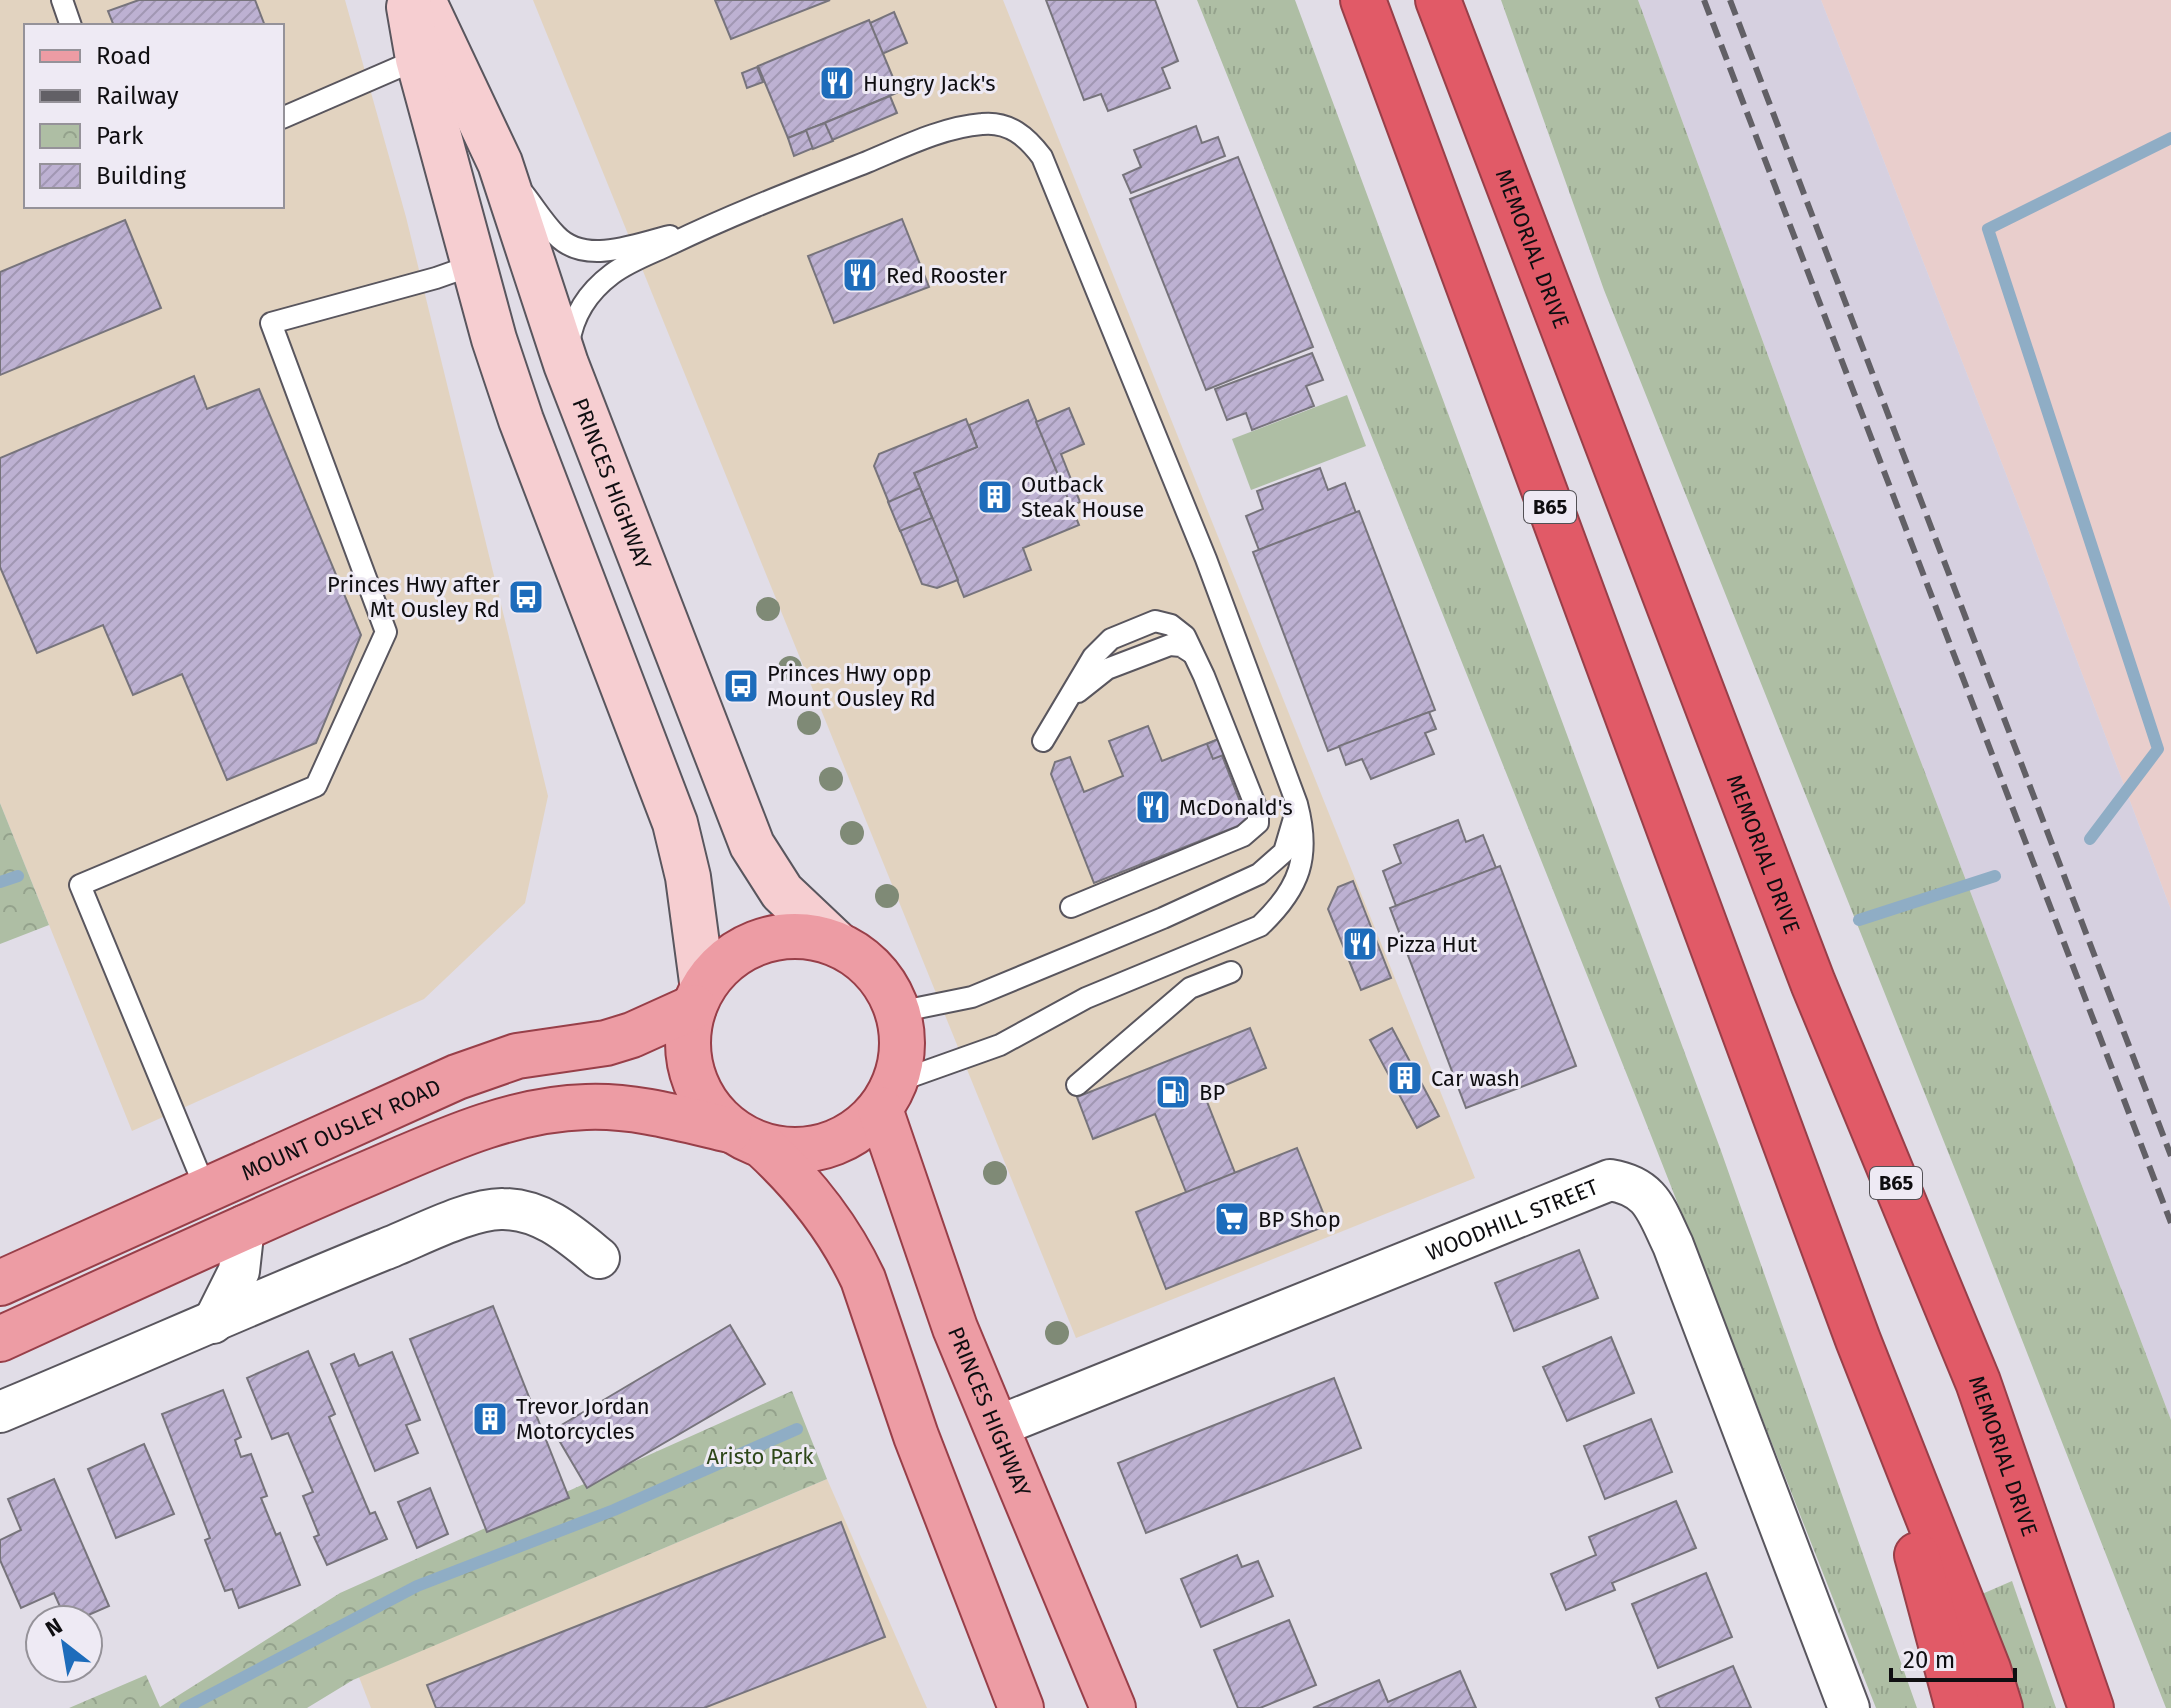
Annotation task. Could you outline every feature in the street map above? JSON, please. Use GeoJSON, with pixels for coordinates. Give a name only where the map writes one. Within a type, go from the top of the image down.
{"type":"FeatureCollection","features":[{"type":"Feature","properties":{"kind":"highway","name":"B65"},"geometry":{"type":"LineString","coordinates":[[1363,0],[1858,1340],[1958,1708]]}},
{"type":"Feature","properties":{"kind":"highway","name":"MEMORIAL DRIVE"},"geometry":{"type":"LineString","coordinates":[[1438,0],[1813,983],[1978,1382],[2091,1708]]}},
{"type":"Feature","properties":{"kind":"highway"},"geometry":{"type":"LineString","coordinates":[[1858,1340],[1988,1669],[2000,1708]]}},
{"type":"Feature","properties":{"kind":"highway","name":"B65"},"geometry":{"type":"LineString","coordinates":[[1978,1382],[2118,1708]]}},
{"type":"Feature","properties":{"kind":"main road"},"geometry":{"type":"LineString","coordinates":[[407,0],[418,59],[473,265],[521,420],[675,823],[688,877],[698,995],[687,1040],[691,1073],[705,1103],[794,1176],[846,1246],[863,1279],[916,1436],[1021,1708]]}},
{"type":"Feature","properties":{"kind":"main road","name":"PRINCES HIGHWAY"},"geometry":{"type":"LineString","coordinates":[[423,0],[500,163],[566,364],[752,845],[782,892],[837,944]]}},
{"type":"Feature","properties":{"kind":"main road"},"geometry":{"type":"LineString","coordinates":[[0,1339],[244,1226],[454,1137],[529,1114],[586,1107],[626,1108],[795,1151],[828,1146],[857,1131],[888,1096],[903,1047],[898,1012],[885,983],[863,960],[837,944],[802,936],[767,939],[735,955],[698,995]]}},
{"type":"Feature","properties":{"kind":"main road","name":"MOUNT OUSLEY ROAD"},"geometry":{"type":"LineString","coordinates":[[0,1283],[467,1073],[517,1056],[606,1043],[632,1035],[698,995]]}},
{"type":"Feature","properties":{"kind":"main road","name":"PRINCES HIGHWAY"},"geometry":{"type":"LineString","coordinates":[[888,1096],[955,1328],[1113,1708]]}},
{"type":"Feature","properties":{"kind":"street","name":"WOODHILL STREET"},"geometry":{"type":"LineString","coordinates":[[996,1427],[1610,1180],[1632,1184],[1652,1201],[1673,1245],[1849,1708]]}},
{"type":"Feature","properties":{"kind":"street"},"geometry":{"type":"LineString","coordinates":[[0,1412],[344,1266],[487,1210],[517,1210],[534,1214],[563,1228],[599,1258]]}},
{"type":"Feature","properties":{"kind":"street"},"geometry":{"type":"LineString","coordinates":[[213,1323],[239,1271],[244,1226]]}},
{"type":"Feature","properties":{"kind":"lane"},"geometry":{"type":"LineString","coordinates":[[62,0],[70,24]]}},
{"type":"Feature","properties":{"kind":"lane"},"geometry":{"type":"LineString","coordinates":[[284,117],[418,59]]}},
{"type":"Feature","properties":{"kind":"lane"},"geometry":{"type":"LineString","coordinates":[[566,364],[572,325],[588,296],[614,272],[701,229],[952,130],[983,123],[1007,126],[1030,140],[1042,157],[1206,559],[1297,804],[1305,832],[1304,855],[1286,895],[1260,926],[1086,998],[1000,1045],[888,1096]]}},
{"type":"Feature","properties":{"kind":"lane"},"geometry":{"type":"LineString","coordinates":[[500,163],[557,237],[577,249],[604,251],[701,229]]}},
{"type":"Feature","properties":{"kind":"lane"},"geometry":{"type":"LineString","coordinates":[[206,1190],[80,885],[316,786],[386,632],[271,323],[473,265]]}},
{"type":"Feature","properties":{"kind":"lane"},"geometry":{"type":"LineString","coordinates":[[1043,741],[1093,657],[1111,639],[1155,621],[1171,625],[1185,636],[1204,676],[1255,803],[1258,823],[1243,836],[1071,907]]}},
{"type":"Feature","properties":{"kind":"lane"},"geometry":{"type":"LineString","coordinates":[[1069,699],[1107,669],[1170,645],[1181,646],[1192,653]]}},
{"type":"Feature","properties":{"kind":"lane"},"geometry":{"type":"LineString","coordinates":[[898,1012],[972,997],[1163,918],[1259,874],[1284,852],[1297,804]]}},
{"type":"Feature","properties":{"kind":"lane"},"geometry":{"type":"LineString","coordinates":[[1077,1085],[1190,988],[1231,972]]}},
{"type":"Feature","properties":{"kind":"shaded area"},"geometry":{"type":"Polygon","coordinates":[[[0,0],[345,0],[406,217],[548,796],[525,903],[424,999],[132,1131],[0,803],[0,0]]]}},
{"type":"Feature","properties":{"kind":"shaded area"},"geometry":{"type":"Polygon","coordinates":[[[533,0],[1003,0],[1475,1178],[1076,1338],[533,0]]]}},
{"type":"Feature","properties":{"kind":"shaded area"},"geometry":{"type":"Polygon","coordinates":[[[1638,0],[1821,0],[2027,528],[2171,910],[2171,1420],[1804,454],[1638,0]]]}},
{"type":"Feature","properties":{"kind":"shaded area"},"geometry":{"type":"Polygon","coordinates":[[[1821,0],[2171,0],[2171,910],[2027,528],[1821,0]]]}},
{"type":"Feature","properties":{"kind":"shaded area"},"geometry":{"type":"Polygon","coordinates":[[[827,1479],[927,1708],[371,1708],[359,1677],[827,1479]]]}},
{"type":"Feature","properties":{"kind":"green space"},"geometry":{"type":"Polygon","coordinates":[[[1197,0],[1295,0],[1720,1148],[1917,1708],[1876,1708],[1641,1110],[1197,0]]]}},
{"type":"Feature","properties":{"kind":"green space"},"geometry":{"type":"Polygon","coordinates":[[[1501,0],[1638,0],[1804,454],[2171,1420],[2171,1708],[2166,1708],[1604,290],[1501,0]]]}},
{"type":"Feature","properties":{"kind":"green space"},"geometry":{"type":"Polygon","coordinates":[[[1347,395],[1366,446],[1251,490],[1232,439],[1347,395]]]}},
{"type":"Feature","properties":{"kind":"green space"},"geometry":{"type":"Polygon","coordinates":[[[0,803],[49,925],[0,944],[0,803]]]}},
{"type":"Feature","properties":{"kind":"green space","name":"Aristo Park"},"geometry":{"type":"Polygon","coordinates":[[[792,1391],[827,1479],[353,1680],[307,1708],[69,1708],[146,1675],[160,1707],[340,1593],[792,1391]]]}},
{"type":"Feature","properties":{"kind":"green space"},"geometry":{"type":"Polygon","coordinates":[[[2012,1581],[2056,1708],[2019,1708],[1982,1594],[2012,1581]]]}},
{"type":"Feature","properties":{"kind":"building"},"geometry":{"type":"Polygon","coordinates":[[[139,0],[255,0],[264,24],[113,24],[108,11],[139,0]]]}},
{"type":"Feature","properties":{"kind":"building"},"geometry":{"type":"Polygon","coordinates":[[[715,0],[830,0],[731,39],[715,0]]]}},
{"type":"Feature","properties":{"kind":"building"},"geometry":{"type":"Polygon","coordinates":[[[1046,0],[1155,0],[1178,61],[1162,68],[1170,88],[1108,111],[1101,94],[1084,100],[1046,0]]]}},
{"type":"Feature","properties":{"kind":"building"},"geometry":{"type":"Polygon","coordinates":[[[894,12],[907,43],[882,54],[870,23],[894,12]]]}},
{"type":"Feature","properties":{"kind":"building"},"geometry":{"type":"Polygon","coordinates":[[[869,20],[899,92],[788,138],[758,66],[869,20]]]}},
{"type":"Feature","properties":{"kind":"building"},"geometry":{"type":"Polygon","coordinates":[[[757,67],[763,82],[747,88],[742,73],[757,67]]]}},
{"type":"Feature","properties":{"kind":"building"},"geometry":{"type":"Polygon","coordinates":[[[890,96],[897,113],[794,156],[788,138],[890,96]]]}},
{"type":"Feature","properties":{"kind":"building"},"geometry":{"type":"Polygon","coordinates":[[[825,123],[833,141],[813,149],[806,130],[825,123]]]}},
{"type":"Feature","properties":{"kind":"building"},"geometry":{"type":"Polygon","coordinates":[[[1196,126],[1202,143],[1218,137],[1225,156],[1131,193],[1123,175],[1141,167],[1134,150],[1196,126]]]}},
{"type":"Feature","properties":{"kind":"building"},"geometry":{"type":"Polygon","coordinates":[[[1238,157],[1313,347],[1206,390],[1130,199],[1238,157]]]}},
{"type":"Feature","properties":{"kind":"building"},"geometry":{"type":"Polygon","coordinates":[[[902,219],[929,287],[834,323],[808,256],[902,219]]]}},
{"type":"Feature","properties":{"kind":"building"},"geometry":{"type":"Polygon","coordinates":[[[125,220],[161,308],[0,375],[0,272],[125,220]]]}},
{"type":"Feature","properties":{"kind":"building"},"geometry":{"type":"Polygon","coordinates":[[[1312,353],[1323,380],[1306,386],[1314,406],[1252,430],[1246,413],[1227,420],[1215,389],[1312,353]]]}},
{"type":"Feature","properties":{"kind":"building"},"geometry":{"type":"Polygon","coordinates":[[[194,376],[207,409],[259,389],[361,635],[316,743],[227,780],[182,674],[133,695],[103,625],[37,653],[0,567],[0,458],[194,376]]]}},
{"type":"Feature","properties":{"kind":"building","name":"Outback Steak House"},"geometry":{"type":"Polygon","coordinates":[[[1028,400],[1079,525],[1023,548],[1031,570],[964,597],[914,473],[977,447],[969,425],[1028,400]]]}},
{"type":"Feature","properties":{"kind":"building"},"geometry":{"type":"Polygon","coordinates":[[[1069,408],[1084,444],[1061,454],[1080,502],[1071,506],[1036,422],[1069,408]]]}},
{"type":"Feature","properties":{"kind":"building"},"geometry":{"type":"Polygon","coordinates":[[[966,419],[977,447],[914,473],[958,580],[937,588],[922,584],[874,466],[879,454],[966,419]]]}},
{"type":"Feature","properties":{"kind":"building"},"geometry":{"type":"Polygon","coordinates":[[[1320,468],[1328,490],[1345,483],[1356,513],[1259,550],[1246,516],[1263,509],[1257,491],[1320,468]]]}},
{"type":"Feature","properties":{"kind":"building"},"geometry":{"type":"Polygon","coordinates":[[[920,488],[932,518],[900,531],[888,502],[920,488]]]}},
{"type":"Feature","properties":{"kind":"building"},"geometry":{"type":"Polygon","coordinates":[[[1359,511],[1435,710],[1328,751],[1253,552],[1359,511]]]}},
{"type":"Feature","properties":{"kind":"building"},"geometry":{"type":"Polygon","coordinates":[[[1429,712],[1436,729],[1425,733],[1434,754],[1371,779],[1362,759],[1346,765],[1339,746],[1429,712]]]}},
{"type":"Feature","properties":{"kind":"building","name":"McDonald's"},"geometry":{"type":"Polygon","coordinates":[[[1148,726],[1162,761],[1216,740],[1248,822],[1094,883],[1051,774],[1055,762],[1070,757],[1084,792],[1123,776],[1109,741],[1148,726]]]}},
{"type":"Feature","properties":{"kind":"building"},"geometry":{"type":"Polygon","coordinates":[[[1236,731],[1242,748],[1213,759],[1207,744],[1236,731]]]}},
{"type":"Feature","properties":{"kind":"building"},"geometry":{"type":"Polygon","coordinates":[[[1458,820],[1466,842],[1483,835],[1496,868],[1396,906],[1383,871],[1401,863],[1394,845],[1458,820]]]}},
{"type":"Feature","properties":{"kind":"building"},"geometry":{"type":"Polygon","coordinates":[[[1500,866],[1576,1066],[1466,1108],[1390,908],[1500,866]]]}},
{"type":"Feature","properties":{"kind":"building","name":"Pizza Hut"},"geometry":{"type":"Polygon","coordinates":[[[1353,881],[1391,978],[1361,990],[1328,909],[1338,887],[1353,881]]]}},
{"type":"Feature","properties":{"kind":"building"},"geometry":{"type":"Polygon","coordinates":[[[1250,1028],[1266,1068],[1204,1094],[1237,1178],[1188,1197],[1155,1114],[1093,1139],[1077,1097],[1250,1028]]]}},
{"type":"Feature","properties":{"kind":"building","name":"Car wash"},"geometry":{"type":"Polygon","coordinates":[[[1392,1028],[1439,1116],[1417,1128],[1370,1040],[1392,1028]]]}},
{"type":"Feature","properties":{"kind":"building","name":"BP Shop"},"geometry":{"type":"Polygon","coordinates":[[[1297,1148],[1328,1225],[1166,1289],[1136,1212],[1297,1148]]]}},
{"type":"Feature","properties":{"kind":"building"},"geometry":{"type":"Polygon","coordinates":[[[1579,1250],[1598,1298],[1514,1331],[1495,1283],[1579,1250]]]}},
{"type":"Feature","properties":{"kind":"building","name":"Trevor Jordan Motorcycles"},"geometry":{"type":"Polygon","coordinates":[[[493,1306],[569,1498],[487,1532],[410,1339],[493,1306]]]}},
{"type":"Feature","properties":{"kind":"building"},"geometry":{"type":"Polygon","coordinates":[[[730,1325],[765,1384],[587,1488],[553,1430],[730,1325]]]}},
{"type":"Feature","properties":{"kind":"building"},"geometry":{"type":"Polygon","coordinates":[[[1611,1337],[1634,1393],[1567,1421],[1543,1367],[1611,1337]]]}},
{"type":"Feature","properties":{"kind":"building"},"geometry":{"type":"Polygon","coordinates":[[[308,1351],[335,1414],[329,1417],[370,1514],[375,1512],[387,1539],[327,1565],[314,1537],[319,1535],[303,1496],[313,1492],[288,1433],[272,1439],[247,1378],[308,1351]]]}},
{"type":"Feature","properties":{"kind":"building"},"geometry":{"type":"Polygon","coordinates":[[[392,1352],[420,1420],[406,1425],[418,1453],[375,1471],[331,1364],[354,1354],[359,1366],[392,1352]]]}},
{"type":"Feature","properties":{"kind":"building"},"geometry":{"type":"Polygon","coordinates":[[[1334,1378],[1361,1448],[1146,1533],[1118,1463],[1334,1378]]]}},
{"type":"Feature","properties":{"kind":"building"},"geometry":{"type":"Polygon","coordinates":[[[223,1390],[241,1437],[235,1440],[241,1457],[251,1454],[267,1496],[261,1498],[276,1535],[280,1533],[300,1585],[239,1608],[232,1589],[225,1591],[205,1540],[210,1538],[162,1414],[223,1390]]]}},
{"type":"Feature","properties":{"kind":"building"},"geometry":{"type":"Polygon","coordinates":[[[1651,1419],[1672,1472],[1605,1499],[1584,1446],[1651,1419]]]}},
{"type":"Feature","properties":{"kind":"building"},"geometry":{"type":"Polygon","coordinates":[[[144,1444],[174,1514],[116,1538],[88,1469],[144,1444]]]}},
{"type":"Feature","properties":{"kind":"building"},"geometry":{"type":"Polygon","coordinates":[[[54,1479],[109,1606],[59,1604],[54,1593],[24,1604],[21,1608],[0,1560],[0,1540],[21,1530],[8,1499],[54,1479]]]}},
{"type":"Feature","properties":{"kind":"building"},"geometry":{"type":"Polygon","coordinates":[[[430,1488],[448,1534],[417,1548],[398,1502],[430,1488]]]}},
{"type":"Feature","properties":{"kind":"building"},"geometry":{"type":"Polygon","coordinates":[[[1676,1501],[1696,1548],[1612,1583],[1615,1590],[1566,1610],[1551,1574],[1596,1555],[1589,1537],[1676,1501]]]}},
{"type":"Feature","properties":{"kind":"building"},"geometry":{"type":"Polygon","coordinates":[[[841,1522],[885,1637],[704,1708],[436,1708],[427,1685],[841,1522]]]}},
{"type":"Feature","properties":{"kind":"building"},"geometry":{"type":"Polygon","coordinates":[[[1237,1555],[1242,1567],[1258,1561],[1273,1596],[1201,1627],[1181,1579],[1237,1555]]]}},
{"type":"Feature","properties":{"kind":"building"},"geometry":{"type":"Polygon","coordinates":[[[1706,1573],[1732,1637],[1658,1668],[1632,1604],[1706,1573]]]}},
{"type":"Feature","properties":{"kind":"building"},"geometry":{"type":"Polygon","coordinates":[[[1289,1620],[1316,1685],[1260,1708],[1238,1708],[1214,1650],[1289,1620]]]}},
{"type":"Feature","properties":{"kind":"building"},"geometry":{"type":"Polygon","coordinates":[[[1733,1666],[1751,1708],[1660,1708],[1656,1698],[1733,1666]]]}},
{"type":"Feature","properties":{"kind":"building"},"geometry":{"type":"Polygon","coordinates":[[[1460,1671],[1476,1708],[1313,1708],[1379,1680],[1388,1702],[1460,1671]]]}},
{"type":"Feature","properties":{"kind":"waterway"},"geometry":{"type":"LineString","coordinates":[[2090,839],[2158,749],[1988,229],[2171,138]]}},
{"type":"Feature","properties":{"kind":"waterway"},"geometry":{"type":"LineString","coordinates":[[0,882],[18,876]]}},
{"type":"Feature","properties":{"kind":"waterway"},"geometry":{"type":"LineString","coordinates":[[1859,920],[1995,876]]}},
{"type":"Feature","properties":{"kind":"waterway"},"geometry":{"type":"LineString","coordinates":[[185,1708],[417,1586],[614,1510],[797,1429]]}},
{"type":"Feature","properties":{"kind":"railway"},"geometry":{"type":"LineString","coordinates":[[1704,0],[2171,1223]]}},
{"type":"Feature","properties":{"kind":"railway"},"geometry":{"type":"LineString","coordinates":[[1730,0],[2171,1156]]}},
{"type":"Feature","properties":{"kind":"place","name":"Hungry Jack's"},"geometry":{"type":"Point","coordinates":[837,83]}},
{"type":"Feature","properties":{"kind":"place","name":"Red Rooster"},"geometry":{"type":"Point","coordinates":[860,275]}},
{"type":"Feature","properties":{"kind":"place","name":"Outback Steak House"},"geometry":{"type":"Point","coordinates":[995,497]}},
{"type":"Feature","properties":{"kind":"place","name":"Princes Hwy after Mt Ousley Rd"},"geometry":{"type":"Point","coordinates":[526,597]}},
{"type":"Feature","properties":{"kind":"place","name":"Princes Hwy opp Mount Ousley Rd"},"geometry":{"type":"Point","coordinates":[741,686]}},
{"type":"Feature","properties":{"kind":"place","name":"McDonald's"},"geometry":{"type":"Point","coordinates":[1153,807]}},
{"type":"Feature","properties":{"kind":"place","name":"Pizza Hut"},"geometry":{"type":"Point","coordinates":[1360,944]}},
{"type":"Feature","properties":{"kind":"place","name":"Car wash"},"geometry":{"type":"Point","coordinates":[1405,1078]}},
{"type":"Feature","properties":{"kind":"place","name":"BP"},"geometry":{"type":"Point","coordinates":[1173,1092]}},
{"type":"Feature","properties":{"kind":"place","name":"BP Shop"},"geometry":{"type":"Point","coordinates":[1232,1219]}},
{"type":"Feature","properties":{"kind":"place","name":"Trevor Jordan Motorcycles"},"geometry":{"type":"Point","coordinates":[490,1419]}}]}
